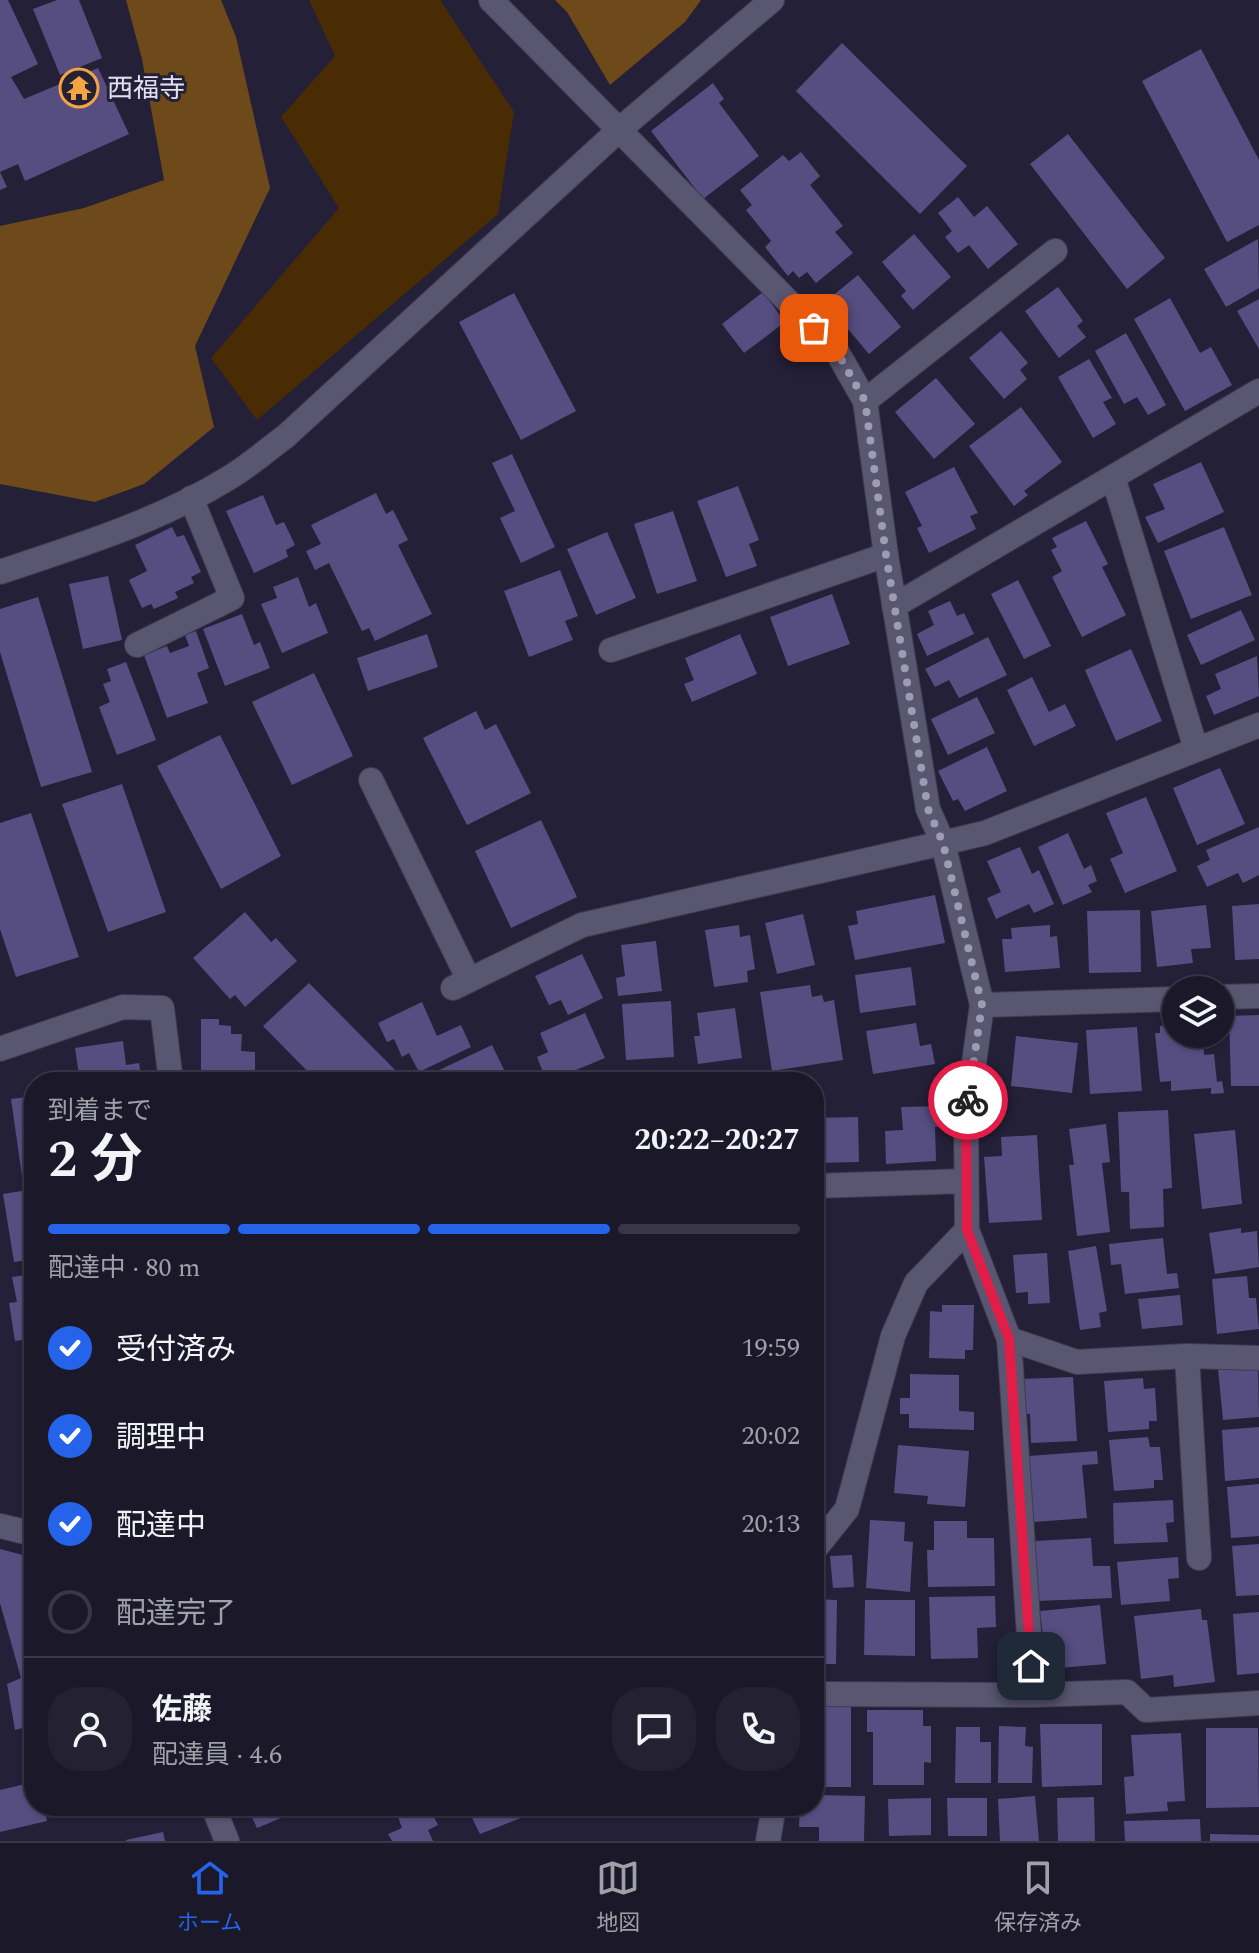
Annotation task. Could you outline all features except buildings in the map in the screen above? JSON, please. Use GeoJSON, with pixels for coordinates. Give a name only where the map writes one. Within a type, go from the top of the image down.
{"type":"FeatureCollection","features":[{"type":"Feature","properties":{"kind":"street"},"geometry":{"type":"LineString","coordinates":[[491,0],[836,350],[865,401],[886,555],[928,809],[943,843],[982,1005],[966,1121],[967,1230],[1009,1339],[1033,1695]]}},
{"type":"Feature","properties":{"kind":"street"},"geometry":{"type":"LineString","coordinates":[[0,572],[95,540],[228,479],[286,436],[619,130],[772,0]]}},
{"type":"Feature","properties":{"kind":"street"},"geometry":{"type":"LineString","coordinates":[[865,401],[1055,251]]}},
{"type":"Feature","properties":{"kind":"street"},"geometry":{"type":"LineString","coordinates":[[894,606],[1259,391]]}},
{"type":"Feature","properties":{"kind":"street"},"geometry":{"type":"LineString","coordinates":[[1113,477],[1196,749]]}},
{"type":"Feature","properties":{"kind":"street"},"geometry":{"type":"LineString","coordinates":[[137,645],[232,598],[191,498]]}},
{"type":"Feature","properties":{"kind":"street"},"geometry":{"type":"LineString","coordinates":[[611,650],[886,555]]}},
{"type":"Feature","properties":{"kind":"street"},"geometry":{"type":"LineString","coordinates":[[371,780],[461,984],[582,925],[985,833],[1259,725]]}},
{"type":"Feature","properties":{"kind":"street"},"geometry":{"type":"LineString","coordinates":[[1234,997],[1259,996]]}},
{"type":"Feature","properties":{"kind":"street"},"geometry":{"type":"LineString","coordinates":[[982,1005],[1162,999]]}},
{"type":"Feature","properties":{"kind":"street"},"geometry":{"type":"LineString","coordinates":[[0,1049],[123,1007],[162,1008],[170,1072]]}},
{"type":"Feature","properties":{"kind":"street"},"geometry":{"type":"LineString","coordinates":[[824,1186],[966,1181]]}},
{"type":"Feature","properties":{"kind":"street"},"geometry":{"type":"LineString","coordinates":[[824,1538],[847,1509],[893,1336],[916,1283],[967,1230]]}},
{"type":"Feature","properties":{"kind":"street"},"geometry":{"type":"LineString","coordinates":[[1009,1339],[1077,1362],[1187,1356],[1259,1358]]}},
{"type":"Feature","properties":{"kind":"street"},"geometry":{"type":"LineString","coordinates":[[1187,1356],[1199,1558]]}},
{"type":"Feature","properties":{"kind":"street"},"geometry":{"type":"LineString","coordinates":[[0,1526],[24,1532]]}},
{"type":"Feature","properties":{"kind":"street"},"geometry":{"type":"LineString","coordinates":[[824,1694],[1127,1692],[1146,1710],[1259,1703]]}},
{"type":"Feature","properties":{"kind":"street"},"geometry":{"type":"LineString","coordinates":[[217,1816],[227,1841]]}},
{"type":"Feature","properties":{"kind":"street"},"geometry":{"type":"LineString","coordinates":[[768,1841],[772,1816]]}},
{"type":"Feature","properties":{"kind":"shaded area"},"geometry":{"type":"Polygon","coordinates":[[[126,0],[221,0],[236,37],[270,188],[195,346],[214,427],[144,484],[95,502],[0,484],[0,226],[84,208],[164,180],[142,59],[126,0]]]}},
{"type":"Feature","properties":{"kind":"shaded area"},"geometry":{"type":"Polygon","coordinates":[[[309,0],[440,0],[514,112],[498,214],[257,420],[211,358],[339,208],[281,117],[335,56],[309,0]]]}},
{"type":"Feature","properties":{"kind":"shaded area"},"geometry":{"type":"Polygon","coordinates":[[[555,0],[701,0],[685,22],[610,85],[567,12],[555,0]]]}},
{"type":"Feature","properties":{"kind":"way so far"},"geometry":{"type":"LineString","coordinates":[[814,328],[836,350],[865,401],[886,555],[928,809],[943,843],[982,1005],[968,1100]]}},
{"type":"Feature","properties":{"kind":"place","name":"西福寺"},"geometry":{"type":"Point","coordinates":[79,88]}},
{"type":"Feature","properties":{"kind":"route"},"geometry":{"type":"LineString","coordinates":[[968,1100],[967,1230],[1009,1339],[1031,1666]]}}]}
